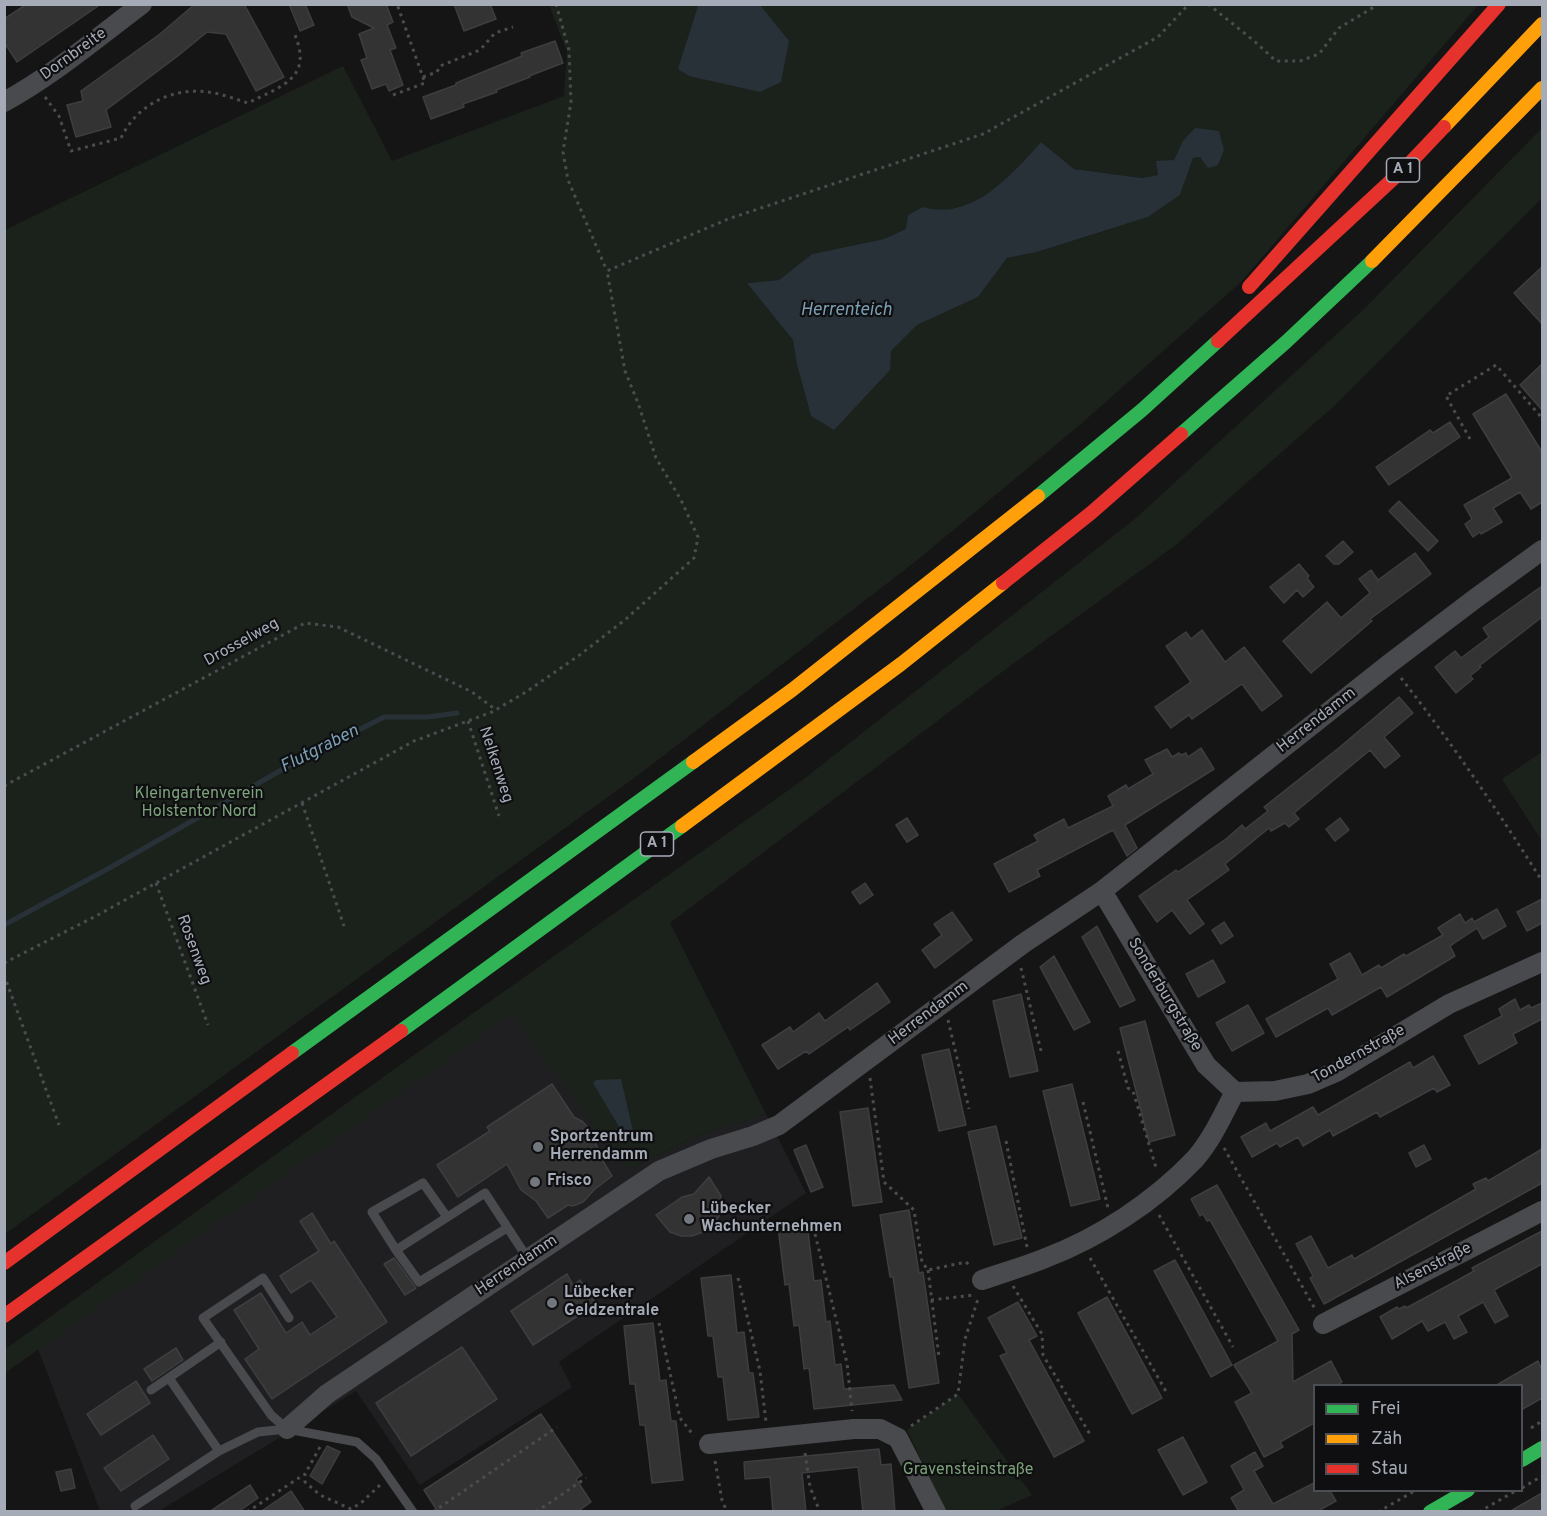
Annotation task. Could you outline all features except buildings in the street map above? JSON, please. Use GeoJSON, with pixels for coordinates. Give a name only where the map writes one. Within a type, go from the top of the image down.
{"type":"FeatureCollection","features":[{"type":"Feature","properties":{"kind":"main road"},"geometry":{"type":"LineString","coordinates":[[1242,294],[1499,4]]}},
{"type":"Feature","properties":{"kind":"main road","name":"A 1"},"geometry":{"type":"LineString","coordinates":[[4,1263],[792,690],[1025,507],[1142,410],[1408,165],[1542,24]]}},
{"type":"Feature","properties":{"kind":"main road","name":"A 1"},"geometry":{"type":"LineString","coordinates":[[4,1316],[581,901],[901,664],[1091,513],[1286,342],[1358,275],[1542,88]]}},
{"type":"Feature","properties":{"kind":"main road"},"geometry":{"type":"LineString","coordinates":[[1025,507],[1159,376]]}},
{"type":"Feature","properties":{"kind":"main road"},"geometry":{"type":"LineString","coordinates":[[1523,1459],[1542,1448]]}},
{"type":"Feature","properties":{"kind":"main road"},"geometry":{"type":"LineString","coordinates":[[1430,1512],[1466,1492]]}},
{"type":"Feature","properties":{"kind":"street","name":"Dornbreite"},"geometry":{"type":"LineString","coordinates":[[4,102],[35,83],[142,4]]}},
{"type":"Feature","properties":{"kind":"street","name":"Herrendamm"},"geometry":{"type":"LineString","coordinates":[[287,1429],[327,1394],[659,1171],[711,1149],[753,1137],[779,1125],[1017,949],[1102,891],[1389,664],[1542,550]]}},
{"type":"Feature","properties":{"kind":"street","name":"Sonderburgstraße"},"geometry":{"type":"LineString","coordinates":[[1102,891],[1206,1065],[1235,1092]]}},
{"type":"Feature","properties":{"kind":"street","name":"Tondernstraße"},"geometry":{"type":"LineString","coordinates":[[1235,1092],[1275,1091],[1308,1084],[1338,1071],[1449,1004],[1542,962]]}},
{"type":"Feature","properties":{"kind":"street"},"geometry":{"type":"LineString","coordinates":[[981,1287],[1005,1272],[1082,1242],[1112,1225],[1156,1193],[1196,1158],[1215,1131],[1235,1092]]}},
{"type":"Feature","properties":{"kind":"street","name":"Alsenstraße"},"geometry":{"type":"LineString","coordinates":[[1323,1324],[1542,1211]]}},
{"type":"Feature","properties":{"kind":"street"},"geometry":{"type":"LineString","coordinates":[[710,1444],[855,1429],[880,1429],[898,1438],[936,1512]]}},
{"type":"Feature","properties":{"kind":"lane"},"geometry":{"type":"LineString","coordinates":[[447,1217],[423,1183],[372,1212],[419,1282],[507,1228]]}},
{"type":"Feature","properties":{"kind":"lane"},"geometry":{"type":"LineString","coordinates":[[396,1250],[485,1193],[528,1259]]}},
{"type":"Feature","properties":{"kind":"lane"},"geometry":{"type":"LineString","coordinates":[[287,1429],[271,1415],[203,1318],[263,1278],[289,1318]]}},
{"type":"Feature","properties":{"kind":"lane"},"geometry":{"type":"LineString","coordinates":[[151,1390],[221,1342]]}},
{"type":"Feature","properties":{"kind":"lane"},"geometry":{"type":"LineString","coordinates":[[169,1378],[219,1451]]}},
{"type":"Feature","properties":{"kind":"lane"},"geometry":{"type":"LineString","coordinates":[[135,1506],[219,1451],[258,1432],[287,1429],[357,1442],[376,1459],[413,1512]]}},
{"type":"Feature","properties":{"kind":"path"},"geometry":{"type":"LineString","coordinates":[[393,95],[425,83],[397,4]]}},
{"type":"Feature","properties":{"kind":"path"},"geometry":{"type":"LineString","coordinates":[[4,963],[156,883],[414,741],[496,710],[581,654],[626,619],[694,558],[698,537],[681,500],[656,458],[625,371],[607,271],[568,180],[563,152],[571,102],[569,50],[556,4]]}},
{"type":"Feature","properties":{"kind":"path"},"geometry":{"type":"LineString","coordinates":[[607,271],[728,219],[983,134],[1158,37],[1189,4]]}},
{"type":"Feature","properties":{"kind":"path"},"geometry":{"type":"LineString","coordinates":[[1208,4],[1276,61],[1300,61],[1319,54],[1339,28],[1379,4]]}},
{"type":"Feature","properties":{"kind":"path"},"geometry":{"type":"LineString","coordinates":[[423,77],[437,72],[440,66],[480,50],[495,33],[513,27]]}},
{"type":"Feature","properties":{"kind":"path"},"geometry":{"type":"LineString","coordinates":[[35,83],[58,116],[71,151],[121,138],[128,123],[147,106],[168,95],[185,91],[208,92],[248,103],[287,83],[297,73],[301,60],[301,50],[294,35]]}},
{"type":"Feature","properties":{"kind":"path"},"geometry":{"type":"LineString","coordinates":[[1470,439],[1446,396],[1496,365],[1542,418]]}},
{"type":"Feature","properties":{"kind":"path","name":"Drosselweg"},"geometry":{"type":"LineString","coordinates":[[4,786],[305,623],[338,627],[472,692],[496,710]]}},
{"type":"Feature","properties":{"kind":"path"},"geometry":{"type":"LineString","coordinates":[[1389,664],[1445,734],[1500,814],[1542,881]]}},
{"type":"Feature","properties":{"kind":"path","name":"Nelkenweg"},"geometry":{"type":"LineString","coordinates":[[468,721],[499,816]]}},
{"type":"Feature","properties":{"kind":"path"},"geometry":{"type":"LineString","coordinates":[[302,803],[344,926]]}},
{"type":"Feature","properties":{"kind":"path","name":"Rosenweg"},"geometry":{"type":"LineString","coordinates":[[156,883],[208,1025]]}},
{"type":"Feature","properties":{"kind":"path"},"geometry":{"type":"LineString","coordinates":[[1017,949],[1041,1052]]}},
{"type":"Feature","properties":{"kind":"path"},"geometry":{"type":"LineString","coordinates":[[4,975],[59,1125]]}},
{"type":"Feature","properties":{"kind":"path"},"geometry":{"type":"LineString","coordinates":[[944,1004],[969,1109]]}},
{"type":"Feature","properties":{"kind":"path"},"geometry":{"type":"LineString","coordinates":[[1118,1052],[1128,1088],[1133,1091],[1156,1193],[1233,1347]]}},
{"type":"Feature","properties":{"kind":"path"},"geometry":{"type":"LineString","coordinates":[[868,1060],[884,1182],[914,1210],[922,1262],[928,1270],[939,1357]]}},
{"type":"Feature","properties":{"kind":"path"},"geometry":{"type":"LineString","coordinates":[[1083,1102],[1112,1225]]}},
{"type":"Feature","properties":{"kind":"path"},"geometry":{"type":"LineString","coordinates":[[1215,1131],[1323,1324]]}},
{"type":"Feature","properties":{"kind":"path"},"geometry":{"type":"LineString","coordinates":[[1006,1141],[1031,1263]]}},
{"type":"Feature","properties":{"kind":"path"},"geometry":{"type":"LineString","coordinates":[[814,1234],[847,1363],[855,1429]]}},
{"type":"Feature","properties":{"kind":"path"},"geometry":{"type":"LineString","coordinates":[[1082,1242],[1167,1395]]}},
{"type":"Feature","properties":{"kind":"path"},"geometry":{"type":"LineString","coordinates":[[898,1438],[958,1394],[965,1339],[981,1287],[966,1262],[928,1270]]}},
{"type":"Feature","properties":{"kind":"path"},"geometry":{"type":"LineString","coordinates":[[1005,1272],[1042,1334],[1043,1355],[1091,1436]]}},
{"type":"Feature","properties":{"kind":"path"},"geometry":{"type":"LineString","coordinates":[[738,1278],[760,1371],[767,1438]]}},
{"type":"Feature","properties":{"kind":"path"},"geometry":{"type":"LineString","coordinates":[[931,1300],[981,1287]]}},
{"type":"Feature","properties":{"kind":"path"},"geometry":{"type":"LineString","coordinates":[[659,1323],[680,1418],[693,1436],[710,1444],[722,1500],[728,1512]]}},
{"type":"Feature","properties":{"kind":"path"},"geometry":{"type":"LineString","coordinates":[[433,1512],[557,1427]]}},
{"type":"Feature","properties":{"kind":"path"},"geometry":{"type":"LineString","coordinates":[[247,1512],[305,1474],[327,1435]]}},
{"type":"Feature","properties":{"kind":"path"},"geometry":{"type":"LineString","coordinates":[[802,1435],[810,1487],[820,1512]]}},
{"type":"Feature","properties":{"kind":"path"},"geometry":{"type":"LineString","coordinates":[[305,1474],[305,1482],[320,1495],[350,1510],[362,1503],[383,1483],[387,1474]]}},
{"type":"Feature","properties":{"kind":"path"},"geometry":{"type":"LineString","coordinates":[[1523,1487],[1542,1476]]}},
{"type":"Feature","properties":{"kind":"path"},"geometry":{"type":"LineString","coordinates":[[536,1512],[586,1478]]}},
{"type":"Feature","properties":{"kind":"path"},"geometry":{"type":"LineString","coordinates":[[1380,1511],[1414,1492]]}},
{"type":"Feature","properties":{"kind":"path"},"geometry":{"type":"LineString","coordinates":[[1479,1512],[1515,1492]]}},
{"type":"Feature","properties":{"kind":"shaded area"},"geometry":{"type":"Polygon","coordinates":[[[512,1013],[627,1170],[692,1138],[766,1114],[806,1193],[559,1362],[572,1387],[420,1485],[356,1391],[159,1511],[100,1511],[38,1349],[512,1013]]]}},
{"type":"Feature","properties":{"kind":"green space","name":"Kleingartenverein Holstentor Nord"},"geometry":{"type":"Polygon","coordinates":[[[549,5],[1478,5],[1241,282],[1082,423],[916,561],[641,773],[5,1234],[5,230],[343,66],[392,161],[564,96],[567,52],[549,5]],[[1041,142],[1003,183],[968,206],[908,215],[907,229],[884,239],[812,254],[779,280],[748,283],[793,340],[797,365],[811,416],[891,351],[917,325],[978,297],[1007,258],[1037,252],[1148,217],[1180,195],[1193,158],[1223,150],[1178,152],[1174,160],[1159,175],[1142,178],[1074,169],[1041,142]]]}},
{"type":"Feature","properties":{"kind":"green space"},"geometry":{"type":"Polygon","coordinates":[[[1542,128],[1542,198],[1333,407],[1177,544],[1006,669],[670,923],[766,1114],[692,1138],[627,1170],[512,1014],[5,1373],[4,1350],[393,1070],[800,782],[1136,518],[1363,310],[1542,128]]]}},
{"type":"Feature","properties":{"kind":"green space"},"geometry":{"type":"Polygon","coordinates":[[[1542,752],[1542,841],[1502,779],[1542,752]]]}},
{"type":"Feature","properties":{"kind":"green space","name":"Gravensteinstraße"},"geometry":{"type":"Polygon","coordinates":[[[958,1394],[1032,1495],[996,1511],[945,1511],[907,1430],[958,1394]]]}},
{"type":"Feature","properties":{"kind":"water"},"geometry":{"type":"Polygon","coordinates":[[[760,5],[789,41],[781,82],[760,92],[689,76],[678,69],[698,6],[760,5]]]}},
{"type":"Feature","properties":{"kind":"water","name":"Herrenteich"},"geometry":{"type":"Polygon","coordinates":[[[1195,128],[1219,131],[1224,150],[1218,165],[1208,168],[1200,157],[1193,158],[1180,195],[1148,217],[1037,252],[1007,258],[978,297],[917,325],[891,351],[890,370],[834,430],[811,416],[797,365],[793,340],[747,283],[779,280],[812,254],[884,239],[906,229],[908,215],[923,207],[941,210],[974,201],[1004,181],[1041,142],[1074,169],[1142,178],[1158,175],[1156,161],[1174,160],[1183,141],[1195,128]]]}},
{"type":"Feature","properties":{"kind":"water"},"geometry":{"type":"Polygon","coordinates":[[[621,1079],[633,1131],[632,1136],[624,1135],[593,1083],[596,1080],[621,1079]]]}},
{"type":"Feature","properties":{"kind":"waterway","name":"Flutgraben"},"geometry":{"type":"LineString","coordinates":[[4,925],[285,768],[384,717],[428,717],[457,713]]}},
{"type":"Feature","properties":{"kind":"traffic: fast"},"geometry":{"type":"LineString","coordinates":[[1181,434],[1286,342],[1372,261]]}},
{"type":"Feature","properties":{"kind":"traffic: fast"},"geometry":{"type":"LineString","coordinates":[[1038,496],[1142,410],[1218,341]]}},
{"type":"Feature","properties":{"kind":"traffic: fast"},"geometry":{"type":"LineString","coordinates":[[292,1053],[693,762]]}},
{"type":"Feature","properties":{"kind":"traffic: fast"},"geometry":{"type":"LineString","coordinates":[[401,1031],[682,826]]}},
{"type":"Feature","properties":{"kind":"traffic: fast"},"geometry":{"type":"LineString","coordinates":[[1523,1459],[1542,1448]]}},
{"type":"Feature","properties":{"kind":"traffic: fast"},"geometry":{"type":"LineString","coordinates":[[1430,1512],[1465,1492]]}},
{"type":"Feature","properties":{"kind":"traffic: slow"},"geometry":{"type":"LineString","coordinates":[[1444,127],[1542,24]]}},
{"type":"Feature","properties":{"kind":"traffic: slow"},"geometry":{"type":"LineString","coordinates":[[1372,261],[1542,88]]}},
{"type":"Feature","properties":{"kind":"traffic: slow"},"geometry":{"type":"LineString","coordinates":[[693,762],[792,690],[1038,496]]}},
{"type":"Feature","properties":{"kind":"traffic: slow"},"geometry":{"type":"LineString","coordinates":[[682,826],[901,664],[1003,583]]}},
{"type":"Feature","properties":{"kind":"traffic: jam"},"geometry":{"type":"LineString","coordinates":[[1249,287],[1499,4]]}},
{"type":"Feature","properties":{"kind":"traffic: jam"},"geometry":{"type":"LineString","coordinates":[[1218,341],[1408,165],[1444,127]]}},
{"type":"Feature","properties":{"kind":"traffic: jam"},"geometry":{"type":"LineString","coordinates":[[1003,583],[1091,513],[1181,434]]}},
{"type":"Feature","properties":{"kind":"traffic: jam"},"geometry":{"type":"LineString","coordinates":[[4,1316],[401,1031]]}},
{"type":"Feature","properties":{"kind":"traffic: jam"},"geometry":{"type":"LineString","coordinates":[[4,1263],[292,1053]]}},
{"type":"Feature","properties":{"kind":"place","name":"Sportzentrum Herrendamm"},"geometry":{"type":"Point","coordinates":[538,1147]}},
{"type":"Feature","properties":{"kind":"place","name":"Frisco"},"geometry":{"type":"Point","coordinates":[535,1182]}},
{"type":"Feature","properties":{"kind":"place","name":"Lübecker Wachunternehmen"},"geometry":{"type":"Point","coordinates":[689,1219]}},
{"type":"Feature","properties":{"kind":"place","name":"Lübecker Geldzentrale"},"geometry":{"type":"Point","coordinates":[552,1303]}}]}
